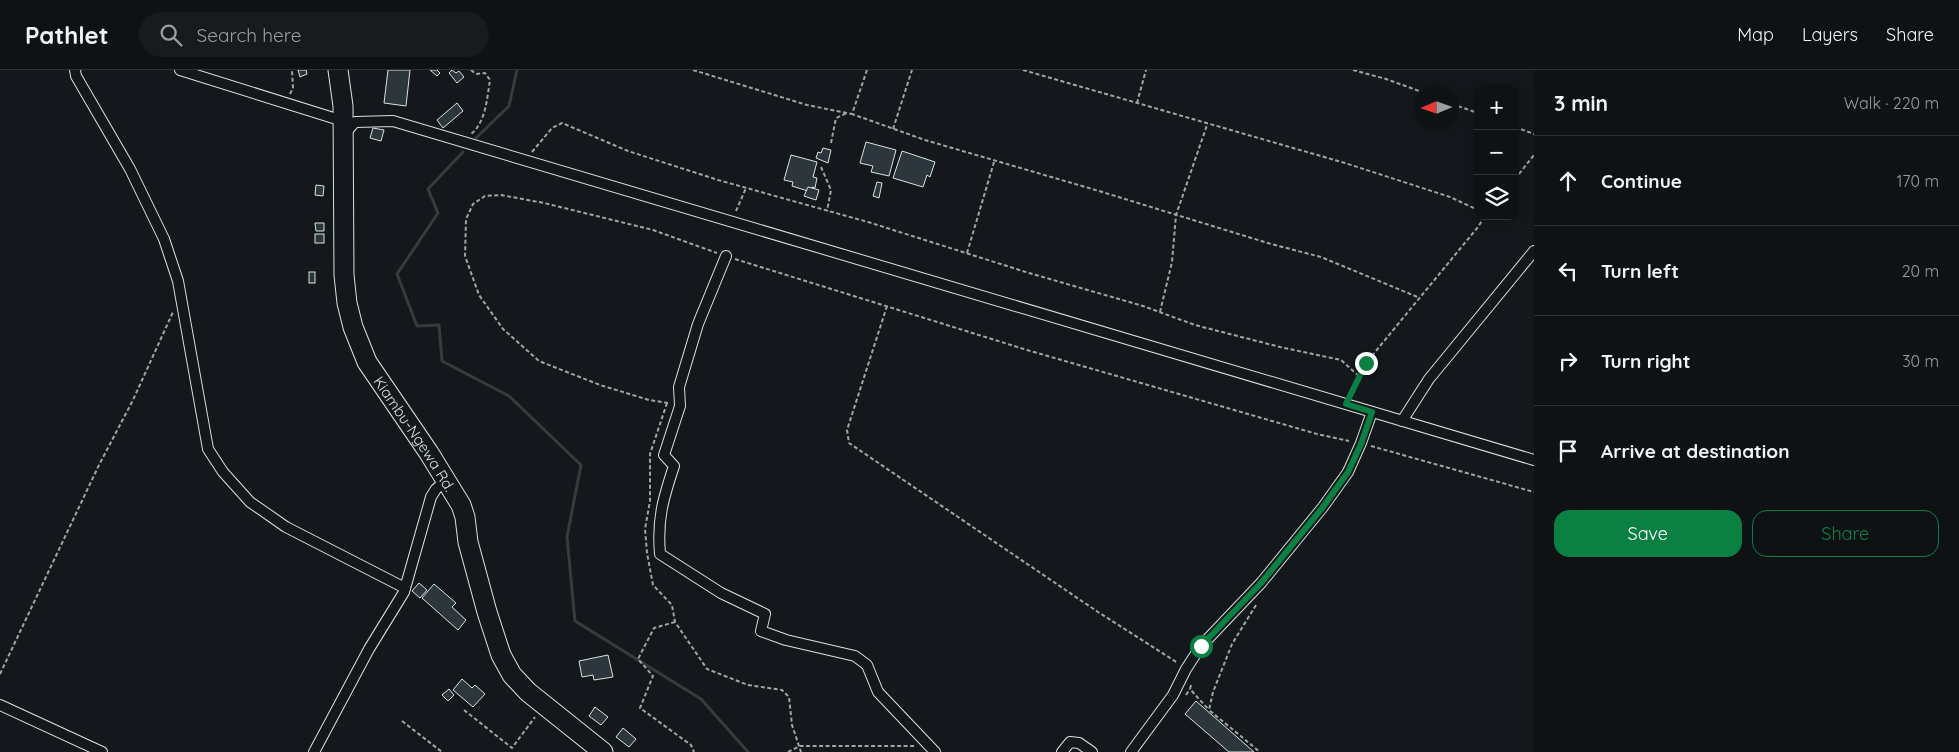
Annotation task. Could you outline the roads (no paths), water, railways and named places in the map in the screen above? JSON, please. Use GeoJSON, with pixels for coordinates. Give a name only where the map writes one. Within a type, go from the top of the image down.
{"type":"FeatureCollection","features":[{"type":"Feature","properties":{"kind":"highway","name":"Kiambu-Ngewa Rd."},"geometry":{"type":"LineString","coordinates":[[338,70],[343,106],[344,275],[347,303],[353,327],[367,362],[461,505],[465,517],[468,542],[487,612],[501,656],[512,675],[528,692],[603,752]]}},
{"type":"Feature","properties":{"kind":"street"},"geometry":{"type":"LineString","coordinates":[[75,70],[76,76],[130,169],[164,239],[178,281],[208,449],[223,472],[250,502],[286,527],[405,588]]}},
{"type":"Feature","properties":{"kind":"street"},"geometry":{"type":"LineString","coordinates":[[180,70],[343,122]]}},
{"type":"Feature","properties":{"kind":"street"},"geometry":{"type":"LineString","coordinates":[[343,144],[348,130],[355,122],[393,121],[1534,460]]}},
{"type":"Feature","properties":{"kind":"street"},"geometry":{"type":"LineString","coordinates":[[1402,421],[1429,379],[1534,251]]}},
{"type":"Feature","properties":{"kind":"street"},"geometry":{"type":"LineString","coordinates":[[726,256],[698,324],[679,387],[680,406],[664,455],[674,466],[660,512],[658,532],[660,554],[720,593],[765,614],[762,631],[786,640],[855,656],[867,665],[878,692],[932,749]]}},
{"type":"Feature","properties":{"kind":"street"},"geometry":{"type":"LineString","coordinates":[[1131,752],[1173,695],[1186,669],[1201,646],[1261,583],[1323,507],[1348,472],[1361,444],[1372,412]]}},
{"type":"Feature","properties":{"kind":"street"},"geometry":{"type":"LineString","coordinates":[[314,752],[369,649],[405,588],[431,497],[446,480]]}},
{"type":"Feature","properties":{"kind":"street"},"geometry":{"type":"LineString","coordinates":[[0,705],[102,752]]}},
{"type":"Feature","properties":{"kind":"street"},"geometry":{"type":"LineString","coordinates":[[1062,752],[1070,742],[1078,743],[1092,752]]}},
{"type":"Feature","properties":{"kind":"waterway"},"geometry":{"type":"LineString","coordinates":[[476,138],[509,106],[517,70]]}},
{"type":"Feature","properties":{"kind":"waterway"},"geometry":{"type":"LineString","coordinates":[[463,152],[428,189],[438,213],[397,274],[417,326],[439,325],[442,361],[509,396],[581,465],[567,537],[575,621],[701,699],[748,752]]}}]}
